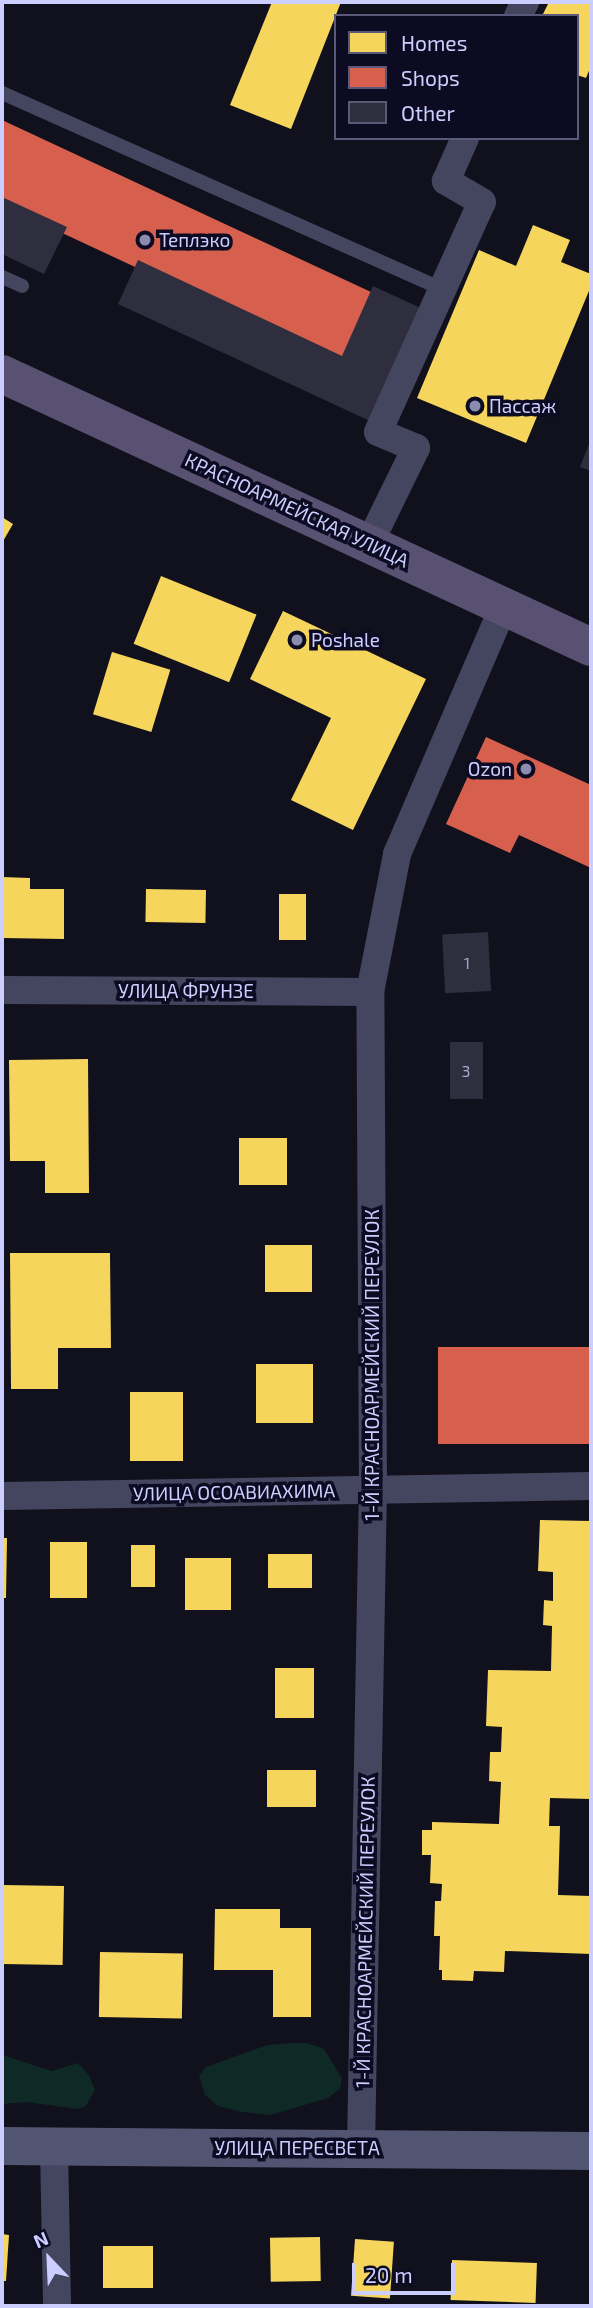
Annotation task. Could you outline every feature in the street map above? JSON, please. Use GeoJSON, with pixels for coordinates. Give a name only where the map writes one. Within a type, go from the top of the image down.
{"type":"FeatureCollection","features":[{"type":"Feature","properties":{"kind":"main road","name":"КРАСНОАРМЕЙСКАЯ УЛИЦА"},"geometry":{"type":"LineString","coordinates":[[2,374],[591,647]]}},
{"type":"Feature","properties":{"kind":"main road","name":"УЛИЦА ПЕРЕСВЕТА"},"geometry":{"type":"LineString","coordinates":[[2,2146],[591,2151]]}},
{"type":"Feature","properties":{"kind":"street"},"geometry":{"type":"LineString","coordinates":[[369,544],[416,448],[378,432],[482,202],[446,181],[464,140]]}},
{"type":"Feature","properties":{"kind":"street","name":"1-Й КРАСНОАРМЕЙСКИЙ ПЕРЕУЛОК"},"geometry":{"type":"LineString","coordinates":[[361,2148],[373,1490],[370,992],[397,854],[504,606]]}},
{"type":"Feature","properties":{"kind":"street","name":"УЛИЦА ФРУНЗЕ"},"geometry":{"type":"LineString","coordinates":[[2,990],[370,992]]}},
{"type":"Feature","properties":{"kind":"street","name":"УЛИЦА ОСОАВИАХИМА"},"geometry":{"type":"LineString","coordinates":[[2,1496],[591,1486]]}},
{"type":"Feature","properties":{"kind":"street"},"geometry":{"type":"LineString","coordinates":[[54,2147],[57,2306]]}},
{"type":"Feature","properties":{"kind":"lane"},"geometry":{"type":"LineString","coordinates":[[2,93],[442,289]]}},
{"type":"Feature","properties":{"kind":"lane"},"geometry":{"type":"LineString","coordinates":[[2,277],[22,286]]}},
{"type":"Feature","properties":{"kind":"green space"},"geometry":{"type":"Polygon","coordinates":[[[307,2043],[324,2049],[342,2078],[340,2089],[328,2098],[271,2115],[218,2106],[205,2095],[199,2076],[206,2067],[267,2045],[307,2043]]]}},
{"type":"Feature","properties":{"kind":"green space"},"geometry":{"type":"Polygon","coordinates":[[[2,2055],[52,2071],[78,2063],[89,2075],[95,2090],[86,2106],[78,2109],[26,2102],[2,2104],[2,2055]]]}},
{"type":"Feature","properties":{"kind":"building: Homes"},"geometry":{"type":"Polygon","coordinates":[[[272,2],[341,2],[334,14],[291,129],[230,105],[272,2]]]}},
{"type":"Feature","properties":{"kind":"building: Homes"},"geometry":{"type":"Polygon","coordinates":[[[549,2],[591,2],[591,66],[586,78],[579,76],[579,14],[543,14],[549,2]]]}},
{"type":"Feature","properties":{"kind":"building: Homes"},"geometry":{"type":"Polygon","coordinates":[[[533,225],[570,240],[561,262],[591,274],[591,286],[526,443],[417,398],[479,250],[516,266],[533,225]]]}},
{"type":"Feature","properties":{"kind":"building: Homes"},"geometry":{"type":"Polygon","coordinates":[[[2,517],[13,524],[2,543],[2,517]]]}},
{"type":"Feature","properties":{"kind":"building: Homes"},"geometry":{"type":"Polygon","coordinates":[[[161,576],[256,615],[229,682],[134,644],[161,576]]]}},
{"type":"Feature","properties":{"kind":"building: Homes"},"geometry":{"type":"Polygon","coordinates":[[[283,611],[426,679],[353,830],[291,800],[331,718],[250,679],[283,611]]]}},
{"type":"Feature","properties":{"kind":"building: Homes"},"geometry":{"type":"Polygon","coordinates":[[[112,652],[170,670],[151,732],[93,714],[112,652]]]}},
{"type":"Feature","properties":{"kind":"building: Homes"},"geometry":{"type":"Polygon","coordinates":[[[2,877],[30,878],[30,889],[64,889],[64,939],[2,938],[2,877]]]}},
{"type":"Feature","properties":{"kind":"building: Homes"},"geometry":{"type":"Polygon","coordinates":[[[146,889],[206,890],[205,923],[145,922],[146,889]]]}},
{"type":"Feature","properties":{"kind":"building: Homes"},"geometry":{"type":"Polygon","coordinates":[[[279,894],[306,894],[306,940],[279,940],[279,894]]]}},
{"type":"Feature","properties":{"kind":"building: Homes"},"geometry":{"type":"Polygon","coordinates":[[[88,1059],[89,1193],[45,1193],[45,1161],[10,1161],[9,1060],[88,1059]]]}},
{"type":"Feature","properties":{"kind":"building: Homes"},"geometry":{"type":"Polygon","coordinates":[[[239,1138],[287,1138],[287,1185],[239,1185],[239,1138]]]}},
{"type":"Feature","properties":{"kind":"building: Homes"},"geometry":{"type":"Polygon","coordinates":[[[265,1245],[312,1245],[312,1292],[265,1292],[265,1245]]]}},
{"type":"Feature","properties":{"kind":"building: Homes"},"geometry":{"type":"Polygon","coordinates":[[[10,1253],[110,1253],[111,1348],[58,1348],[58,1389],[11,1389],[10,1253]]]}},
{"type":"Feature","properties":{"kind":"building: Homes"},"geometry":{"type":"Polygon","coordinates":[[[256,1364],[313,1364],[313,1423],[256,1423],[256,1364]]]}},
{"type":"Feature","properties":{"kind":"building: Homes"},"geometry":{"type":"Polygon","coordinates":[[[130,1392],[183,1392],[183,1461],[130,1461],[130,1392]]]}},
{"type":"Feature","properties":{"kind":"building: Homes"},"geometry":{"type":"Polygon","coordinates":[[[540,1520],[591,1521],[591,1799],[550,1798],[549,1826],[560,1826],[558,1895],[591,1896],[591,1954],[505,1951],[504,1972],[474,1971],[473,1981],[442,1980],[442,1970],[439,1970],[440,1936],[434,1936],[435,1901],[441,1901],[442,1884],[430,1883],[431,1855],[422,1855],[422,1830],[432,1830],[432,1822],[499,1824],[501,1782],[489,1781],[490,1752],[501,1752],[502,1727],[486,1726],[488,1670],[551,1671],[552,1626],[543,1625],[544,1600],[553,1601],[553,1572],[538,1571],[540,1520]]]}},
{"type":"Feature","properties":{"kind":"building: Homes"},"geometry":{"type":"Polygon","coordinates":[[[2,1538],[7,1538],[6,1598],[2,1598],[2,1538]]]}},
{"type":"Feature","properties":{"kind":"building: Homes"},"geometry":{"type":"Polygon","coordinates":[[[50,1542],[87,1542],[87,1598],[50,1598],[50,1542]]]}},
{"type":"Feature","properties":{"kind":"building: Homes"},"geometry":{"type":"Polygon","coordinates":[[[131,1545],[155,1545],[155,1587],[131,1587],[131,1545]]]}},
{"type":"Feature","properties":{"kind":"building: Homes"},"geometry":{"type":"Polygon","coordinates":[[[268,1554],[312,1554],[312,1588],[268,1588],[268,1554]]]}},
{"type":"Feature","properties":{"kind":"building: Homes"},"geometry":{"type":"Polygon","coordinates":[[[185,1558],[231,1558],[231,1610],[185,1610],[185,1558]]]}},
{"type":"Feature","properties":{"kind":"building: Homes"},"geometry":{"type":"Polygon","coordinates":[[[275,1668],[314,1668],[314,1718],[275,1718],[275,1668]]]}},
{"type":"Feature","properties":{"kind":"building: Homes"},"geometry":{"type":"Polygon","coordinates":[[[267,1770],[316,1770],[316,1807],[267,1807],[267,1770]]]}},
{"type":"Feature","properties":{"kind":"building: Homes"},"geometry":{"type":"Polygon","coordinates":[[[3,1885],[64,1886],[63,1965],[2,1964],[3,1885]]]}},
{"type":"Feature","properties":{"kind":"building: Homes"},"geometry":{"type":"Polygon","coordinates":[[[215,1909],[280,1909],[280,1928],[311,1928],[311,2017],[273,2017],[273,1970],[214,1970],[215,1909]]]}},
{"type":"Feature","properties":{"kind":"building: Homes"},"geometry":{"type":"Polygon","coordinates":[[[100,1952],[183,1953],[182,2018],[99,2017],[100,1952]]]}},
{"type":"Feature","properties":{"kind":"building: Homes"},"geometry":{"type":"Polygon","coordinates":[[[2,2234],[9,2235],[6,2281],[2,2281],[2,2234]]]}},
{"type":"Feature","properties":{"kind":"building: Homes"},"geometry":{"type":"Polygon","coordinates":[[[320,2237],[321,2281],[271,2282],[270,2238],[320,2237]]]}},
{"type":"Feature","properties":{"kind":"building: Homes"},"geometry":{"type":"Polygon","coordinates":[[[355,2239],[394,2242],[390,2299],[351,2296],[355,2239]]]}},
{"type":"Feature","properties":{"kind":"building: Homes"},"geometry":{"type":"Polygon","coordinates":[[[103,2246],[153,2246],[153,2288],[103,2288],[103,2246]]]}},
{"type":"Feature","properties":{"kind":"building: Homes"},"geometry":{"type":"Polygon","coordinates":[[[452,2260],[537,2263],[536,2303],[451,2300],[452,2260]]]}},
{"type":"Feature","properties":{"kind":"building: Shops"},"geometry":{"type":"Polygon","coordinates":[[[2,120],[373,293],[340,363],[2,205],[2,120]]]}},
{"type":"Feature","properties":{"kind":"building: Shops"},"geometry":{"type":"Polygon","coordinates":[[[486,737],[591,785],[591,868],[519,835],[510,853],[446,824],[486,737]]]}},
{"type":"Feature","properties":{"kind":"building: Shops"},"geometry":{"type":"Polygon","coordinates":[[[438,1347],[591,1347],[591,1444],[438,1444],[438,1347]]]}},
{"type":"Feature","properties":{"kind":"building: Other"},"geometry":{"type":"Polygon","coordinates":[[[2,197],[67,227],[44,274],[2,254],[2,197]]]}},
{"type":"Feature","properties":{"kind":"building: Other"},"geometry":{"type":"Polygon","coordinates":[[[138,260],[342,356],[373,286],[423,309],[370,421],[118,304],[138,260]]]}},
{"type":"Feature","properties":{"kind":"building: Other"},"geometry":{"type":"Polygon","coordinates":[[[591,439],[591,471],[580,467],[591,439]]]}},
{"type":"Feature","properties":{"kind":"building: Other"},"geometry":{"type":"Polygon","coordinates":[[[488,932],[491,991],[445,993],[442,934],[488,932]]]}},
{"type":"Feature","properties":{"kind":"building: Other"},"geometry":{"type":"Polygon","coordinates":[[[450,1042],[483,1042],[483,1099],[450,1099],[450,1042]]]}},
{"type":"Feature","properties":{"kind":"place","name":"Теплэко"},"geometry":{"type":"Point","coordinates":[145,240]}},
{"type":"Feature","properties":{"kind":"place","name":"Пассаж"},"geometry":{"type":"Point","coordinates":[475,406]}},
{"type":"Feature","properties":{"kind":"place","name":"Poshale"},"geometry":{"type":"Point","coordinates":[297,640]}},
{"type":"Feature","properties":{"kind":"place","name":"Ozon"},"geometry":{"type":"Point","coordinates":[526,769]}}]}
